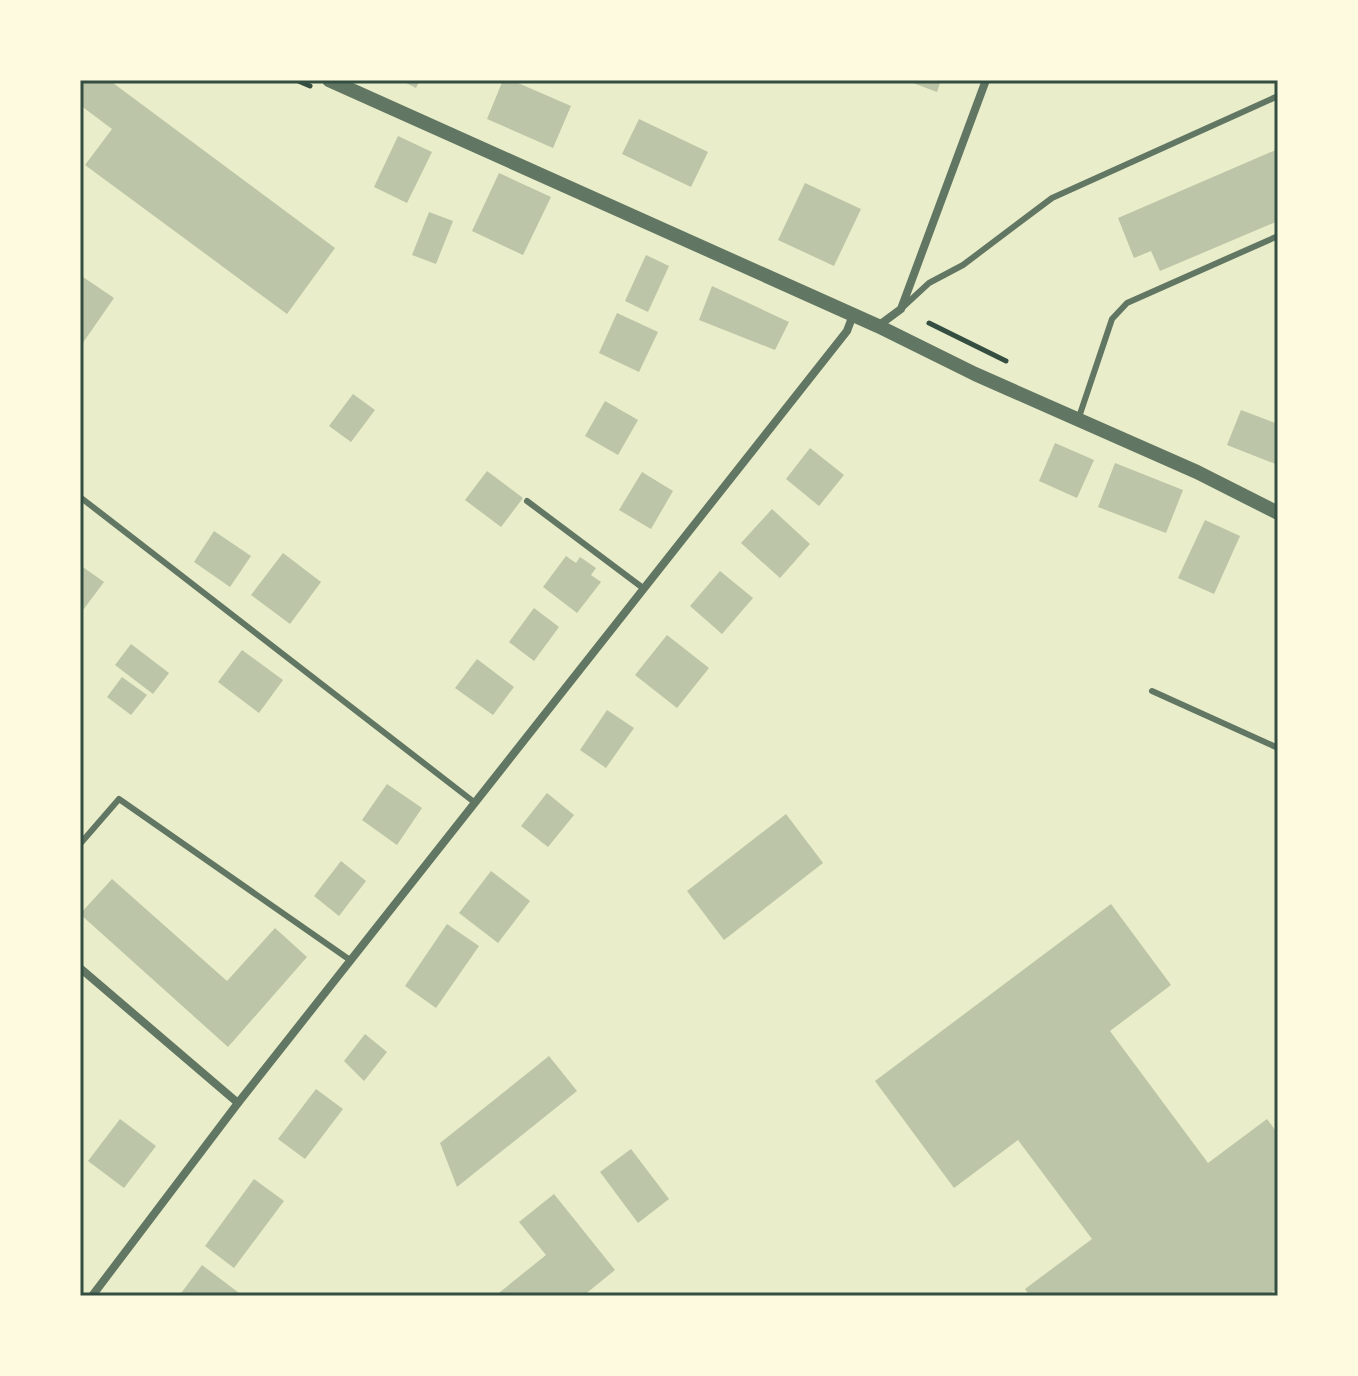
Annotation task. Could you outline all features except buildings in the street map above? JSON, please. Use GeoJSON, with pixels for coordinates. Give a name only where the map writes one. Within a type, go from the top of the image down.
{"type":"FeatureCollection","features":[{"type":"Feature","properties":{"kind":"street"},"geometry":{"type":"LineString","coordinates":[[329,80],[878,326],[975,374],[1197,472],[1278,513]]}},
{"type":"Feature","properties":{"kind":"street"},"geometry":{"type":"LineString","coordinates":[[878,326],[901,309],[986,80]]}},
{"type":"Feature","properties":{"kind":"street"},"geometry":{"type":"LineString","coordinates":[[92,1296],[238,1103],[847,331],[853,315]]}},
{"type":"Feature","properties":{"kind":"street"},"geometry":{"type":"LineString","coordinates":[[80,968],[238,1103]]}},
{"type":"Feature","properties":{"kind":"lane"},"geometry":{"type":"LineString","coordinates":[[901,309],[929,283],[963,265],[1052,198],[1278,96]]}},
{"type":"Feature","properties":{"kind":"lane"},"geometry":{"type":"LineString","coordinates":[[1078,421],[1112,319],[1127,303],[1278,236]]}},
{"type":"Feature","properties":{"kind":"lane"},"geometry":{"type":"LineString","coordinates":[[80,497],[474,802]]}},
{"type":"Feature","properties":{"kind":"lane"},"geometry":{"type":"LineString","coordinates":[[527,501],[643,588]]}},
{"type":"Feature","properties":{"kind":"lane"},"geometry":{"type":"LineString","coordinates":[[1152,691],[1278,748]]}},
{"type":"Feature","properties":{"kind":"lane"},"geometry":{"type":"LineString","coordinates":[[80,844],[119,799],[350,960]]}},
{"type":"Feature","properties":{"kind":"path"},"geometry":{"type":"LineString","coordinates":[[901,309],[1015,365]]}}]}
